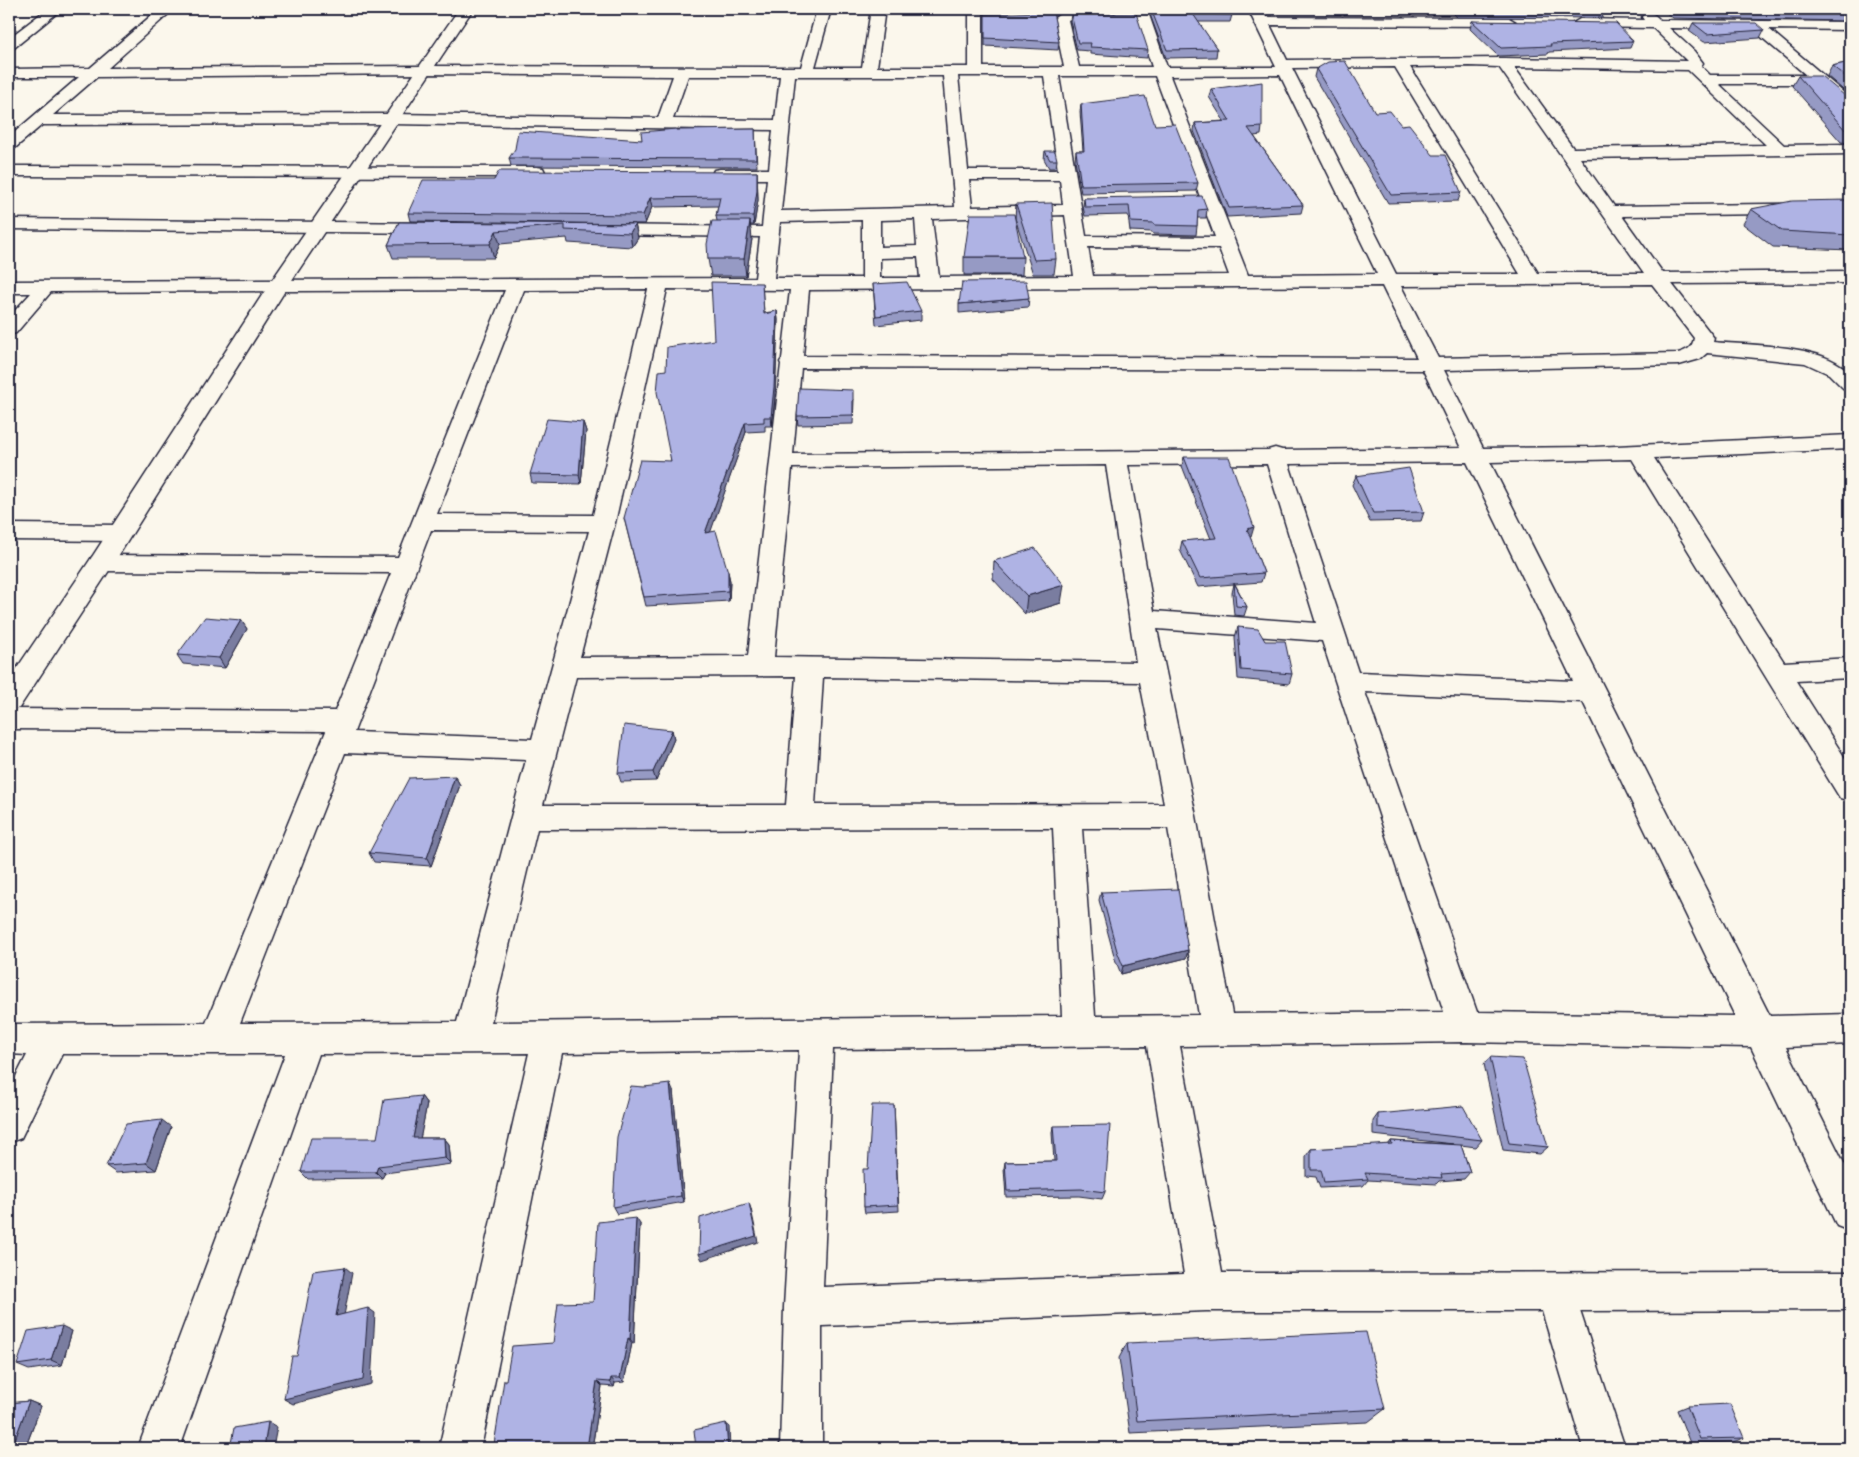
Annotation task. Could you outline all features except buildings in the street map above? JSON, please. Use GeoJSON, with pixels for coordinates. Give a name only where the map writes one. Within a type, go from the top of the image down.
{"type":"FeatureCollection","features":[{"type":"Feature","properties":{"kind":"street"},"geometry":{"type":"LineString","coordinates":[[9,45],[55,9]]}},
{"type":"Feature","properties":{"kind":"street"},"geometry":{"type":"LineString","coordinates":[[9,145],[167,9]]}},
{"type":"Feature","properties":{"kind":"street"},"geometry":{"type":"LineString","coordinates":[[9,702],[101,563],[278,286],[466,9]]}},
{"type":"Feature","properties":{"kind":"street"},"geometry":{"type":"LineString","coordinates":[[807,71],[824,9]]}},
{"type":"Feature","properties":{"kind":"street"},"geometry":{"type":"LineString","coordinates":[[869,71],[878,20],[878,9]]}},
{"type":"Feature","properties":{"kind":"street"},"geometry":{"type":"LineString","coordinates":[[976,9],[976,71]]}},
{"type":"Feature","properties":{"kind":"street"},"geometry":{"type":"LineString","coordinates":[[1431,9],[1470,62]]}},
{"type":"Feature","properties":{"kind":"street"},"geometry":{"type":"LineString","coordinates":[[1640,9],[1689,54],[1696,63],[1692,66]]}},
{"type":"Feature","properties":{"kind":"street"},"geometry":{"type":"LineString","coordinates":[[1750,9],[1763,25],[1850,106]]}},
{"type":"Feature","properties":{"kind":"street"},"geometry":{"type":"LineString","coordinates":[[1072,70],[1061,19],[1074,14],[1142,12],[1161,70],[1224,242],[1241,282]]}},
{"type":"Feature","properties":{"kind":"street"},"geometry":{"type":"LineString","coordinates":[[1519,22],[1441,22],[1258,15],[1850,1213]]}},
{"type":"Feature","properties":{"kind":"street"},"geometry":{"type":"LineString","coordinates":[[1568,23],[1850,26]]}},
{"type":"Feature","properties":{"kind":"street"},"geometry":{"type":"LineString","coordinates":[[9,73],[424,70],[682,72],[1161,70],[1470,62],[1692,66],[1780,150]]}},
{"type":"Feature","properties":{"kind":"street"},"geometry":{"type":"LineString","coordinates":[[790,362],[1430,364],[1678,359],[1697,354],[1703,347],[1704,338],[1658,279],[1503,62]]}},
{"type":"Feature","properties":{"kind":"street"},"geometry":{"type":"LineString","coordinates":[[1400,63],[1533,280]]}},
{"type":"Feature","properties":{"kind":"street"},"geometry":{"type":"LineString","coordinates":[[1051,70],[1084,281]]}},
{"type":"Feature","properties":{"kind":"street"},"geometry":{"type":"LineString","coordinates":[[764,284],[788,71]]}},
{"type":"Feature","properties":{"kind":"street"},"geometry":{"type":"LineString","coordinates":[[950,71],[962,176],[964,213]]}},
{"type":"Feature","properties":{"kind":"street"},"geometry":{"type":"LineString","coordinates":[[664,123],[682,72]]}},
{"type":"Feature","properties":{"kind":"street"},"geometry":{"type":"LineString","coordinates":[[1706,79],[1820,80]]}},
{"type":"Feature","properties":{"kind":"street"},"geometry":{"type":"LineString","coordinates":[[36,120],[391,118],[783,125]]}},
{"type":"Feature","properties":{"kind":"street"},"geometry":{"type":"LineString","coordinates":[[1568,153],[1850,149]]}},
{"type":"Feature","properties":{"kind":"street"},"geometry":{"type":"LineString","coordinates":[[9,171],[557,172]]}},
{"type":"Feature","properties":{"kind":"street"},"geometry":{"type":"LineString","coordinates":[[707,174],[777,174]]}},
{"type":"Feature","properties":{"kind":"street"},"geometry":{"type":"LineString","coordinates":[[962,176],[1068,175]]}},
{"type":"Feature","properties":{"kind":"street"},"geometry":{"type":"LineString","coordinates":[[1189,198],[1208,198]]}},
{"type":"Feature","properties":{"kind":"street"},"geometry":{"type":"LineString","coordinates":[[583,230],[770,225],[872,215],[964,213],[1072,205],[1091,199]]}},
{"type":"Feature","properties":{"kind":"street"},"geometry":{"type":"LineString","coordinates":[[1609,211],[1850,208]]}},
{"type":"Feature","properties":{"kind":"street"},"geometry":{"type":"LineString","coordinates":[[924,214],[930,283]]}},
{"type":"Feature","properties":{"kind":"street"},"geometry":{"type":"LineString","coordinates":[[871,284],[872,215]]}},
{"type":"Feature","properties":{"kind":"street"},"geometry":{"type":"LineString","coordinates":[[9,224],[456,228]]}},
{"type":"Feature","properties":{"kind":"street"},"geometry":{"type":"LineString","coordinates":[[1078,240],[1224,242]]}},
{"type":"Feature","properties":{"kind":"street"},"geometry":{"type":"LineString","coordinates":[[871,253],[927,251]]}},
{"type":"Feature","properties":{"kind":"street"},"geometry":{"type":"LineString","coordinates":[[9,287],[659,283],[871,284],[1084,281],[1241,282],[1850,276]]}},
{"type":"Feature","properties":{"kind":"street"},"geometry":{"type":"LineString","coordinates":[[470,1038],[525,816],[603,522],[659,283]]}},
{"type":"Feature","properties":{"kind":"street"},"geometry":{"type":"LineString","coordinates":[[760,666],[790,362],[800,284]]}},
{"type":"Feature","properties":{"kind":"street"},"geometry":{"type":"LineString","coordinates":[[217,1038],[407,565],[422,522],[516,285]]}},
{"type":"Feature","properties":{"kind":"street"},"geometry":{"type":"LineString","coordinates":[[9,329],[46,287]]}},
{"type":"Feature","properties":{"kind":"street"},"geometry":{"type":"LineString","coordinates":[[1703,347],[1809,357],[1836,370],[1850,384]]}},
{"type":"Feature","properties":{"kind":"street"},"geometry":{"type":"LineString","coordinates":[[781,461],[1276,455],[1476,456],[1639,452],[1850,442]]}},
{"type":"Feature","properties":{"kind":"street"},"geometry":{"type":"LineString","coordinates":[[1639,452],[1850,790]]}},
{"type":"Feature","properties":{"kind":"street"},"geometry":{"type":"LineString","coordinates":[[1276,455],[1348,681],[1466,1027]]}},
{"type":"Feature","properties":{"kind":"street"},"geometry":{"type":"LineString","coordinates":[[1116,458],[1151,672],[1181,816],[1218,1030]]}},
{"type":"Feature","properties":{"kind":"street"},"geometry":{"type":"LineString","coordinates":[[422,522],[603,522]]}},
{"type":"Feature","properties":{"kind":"street"},"geometry":{"type":"LineString","coordinates":[[9,532],[120,533]]}},
{"type":"Feature","properties":{"kind":"street"},"geometry":{"type":"LineString","coordinates":[[101,563],[407,565]]}},
{"type":"Feature","properties":{"kind":"street"},"geometry":{"type":"LineString","coordinates":[[1142,619],[1333,633]]}},
{"type":"Feature","properties":{"kind":"street"},"geometry":{"type":"LineString","coordinates":[[566,667],[760,666],[1151,672]]}},
{"type":"Feature","properties":{"kind":"street"},"geometry":{"type":"LineString","coordinates":[[800,816],[810,667]]}},
{"type":"Feature","properties":{"kind":"street"},"geometry":{"type":"LineString","coordinates":[[1778,672],[1850,668]]}},
{"type":"Feature","properties":{"kind":"street"},"geometry":{"type":"LineString","coordinates":[[1348,681],[1594,692]]}},
{"type":"Feature","properties":{"kind":"street"},"geometry":{"type":"LineString","coordinates":[[9,719],[340,731],[543,750]]}},
{"type":"Feature","properties":{"kind":"street"},"geometry":{"type":"LineString","coordinates":[[525,816],[1181,816]]}},
{"type":"Feature","properties":{"kind":"street"},"geometry":{"type":"LineString","coordinates":[[1067,816],[1079,1032]]}},
{"type":"Feature","properties":{"kind":"street"},"geometry":{"type":"LineString","coordinates":[[9,1039],[470,1038],[1466,1027],[1761,1032],[1850,1029]]}},
{"type":"Feature","properties":{"kind":"street"},"geometry":{"type":"LineString","coordinates":[[1161,1031],[1206,1292]]}},
{"type":"Feature","properties":{"kind":"street"},"geometry":{"type":"LineString","coordinates":[[801,1448],[803,1307],[817,1035]]}},
{"type":"Feature","properties":{"kind":"street"},"geometry":{"type":"LineString","coordinates":[[460,1448],[549,1037]]}},
{"type":"Feature","properties":{"kind":"street"},"geometry":{"type":"LineString","coordinates":[[159,1448],[308,1038]]}},
{"type":"Feature","properties":{"kind":"street"},"geometry":{"type":"LineString","coordinates":[[9,1126],[52,1039]]}},
{"type":"Feature","properties":{"kind":"street"},"geometry":{"type":"LineString","coordinates":[[803,1307],[1206,1292],[1850,1291]]}},
{"type":"Feature","properties":{"kind":"street"},"geometry":{"type":"LineString","coordinates":[[1555,1292],[1604,1448]]}}]}
